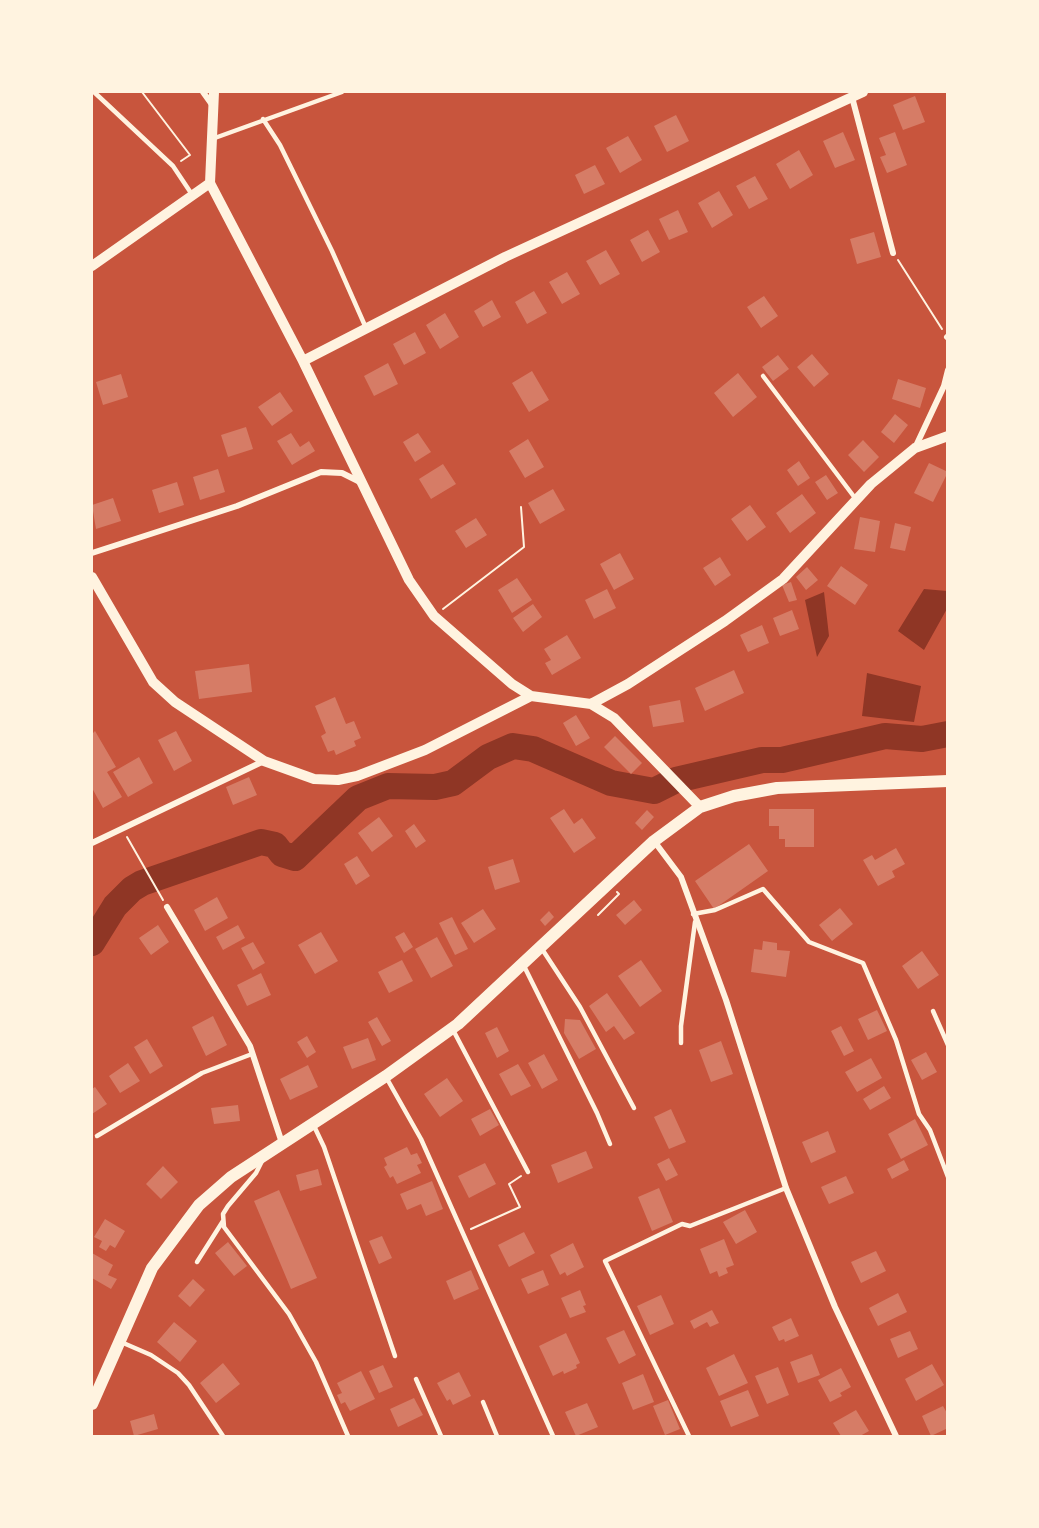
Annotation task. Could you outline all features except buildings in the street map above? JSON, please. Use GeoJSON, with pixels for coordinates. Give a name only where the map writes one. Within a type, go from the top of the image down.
{"type":"FeatureCollection","features":[{"type":"Feature","properties":{"kind":"main road"},"geometry":{"type":"LineString","coordinates":[[92,1404],[160,1254],[199,1205],[231,1177],[386,1076],[452,1028],[654,841],[700,807],[734,796],[777,788],[948,781]]}},
{"type":"Feature","properties":{"kind":"street"},"geometry":{"type":"LineString","coordinates":[[203,92],[214,108]]}},
{"type":"Feature","properties":{"kind":"street"},"geometry":{"type":"LineString","coordinates":[[214,92],[210,183],[303,361],[409,580],[434,616],[512,684],[531,696],[591,704],[614,718],[700,807]]}},
{"type":"Feature","properties":{"kind":"street"},"geometry":{"type":"LineString","coordinates":[[303,361],[505,256],[863,92]]}},
{"type":"Feature","properties":{"kind":"street"},"geometry":{"type":"LineString","coordinates":[[852,97],[893,253]]}},
{"type":"Feature","properties":{"kind":"street"},"geometry":{"type":"LineString","coordinates":[[92,266],[210,183]]}},
{"type":"Feature","properties":{"kind":"street"},"geometry":{"type":"LineString","coordinates":[[915,448],[944,386],[948,370]]}},
{"type":"Feature","properties":{"kind":"street"},"geometry":{"type":"LineString","coordinates":[[591,704],[628,684],[725,621],[783,579],[855,498],[915,448],[948,436]]}},
{"type":"Feature","properties":{"kind":"street"},"geometry":{"type":"LineString","coordinates":[[92,553],[237,506],[321,472],[342,474],[362,482]]}},
{"type":"Feature","properties":{"kind":"street"},"geometry":{"type":"LineString","coordinates":[[92,577],[153,682],[175,702],[264,761],[314,779],[338,780],[357,776],[425,750],[531,696]]}},
{"type":"Feature","properties":{"kind":"street"},"geometry":{"type":"LineString","coordinates":[[92,843],[121,827],[264,761]]}},
{"type":"Feature","properties":{"kind":"street"},"geometry":{"type":"LineString","coordinates":[[654,841],[681,877],[695,922],[726,1000],[786,1188],[835,1306],[896,1437]]}},
{"type":"Feature","properties":{"kind":"street"},"geometry":{"type":"LineString","coordinates":[[167,908],[250,1046],[282,1143]]}},
{"type":"Feature","properties":{"kind":"lane"},"geometry":{"type":"LineString","coordinates":[[94,92],[173,166],[193,196]]}},
{"type":"Feature","properties":{"kind":"lane"},"geometry":{"type":"LineString","coordinates":[[212,139],[342,92]]}},
{"type":"Feature","properties":{"kind":"lane"},"geometry":{"type":"LineString","coordinates":[[263,119],[280,145],[332,251],[366,328]]}},
{"type":"Feature","properties":{"kind":"lane"},"geometry":{"type":"LineString","coordinates":[[763,376],[855,498]]}},
{"type":"Feature","properties":{"kind":"lane"},"geometry":{"type":"LineString","coordinates":[[693,914],[715,910],[764,889],[809,942],[863,963],[896,1040],[919,1114],[930,1130],[948,1176]]}},
{"type":"Feature","properties":{"kind":"lane"},"geometry":{"type":"LineString","coordinates":[[681,1043],[681,1026],[695,922]]}},
{"type":"Feature","properties":{"kind":"lane"},"geometry":{"type":"LineString","coordinates":[[541,947],[580,1006],[634,1108]]}},
{"type":"Feature","properties":{"kind":"lane"},"geometry":{"type":"LineString","coordinates":[[522,964],[610,1143]]}},
{"type":"Feature","properties":{"kind":"lane"},"geometry":{"type":"LineString","coordinates":[[933,1011],[948,1045]]}},
{"type":"Feature","properties":{"kind":"lane"},"geometry":{"type":"LineString","coordinates":[[452,1028],[528,1172]]}},
{"type":"Feature","properties":{"kind":"lane"},"geometry":{"type":"LineString","coordinates":[[97,1136],[202,1073],[252,1054]]}},
{"type":"Feature","properties":{"kind":"lane"},"geometry":{"type":"LineString","coordinates":[[386,1076],[421,1139],[552,1437]]}},
{"type":"Feature","properties":{"kind":"lane"},"geometry":{"type":"LineString","coordinates":[[313,1124],[324,1147],[395,1356]]}},
{"type":"Feature","properties":{"kind":"lane"},"geometry":{"type":"LineString","coordinates":[[266,1154],[256,1173],[223,1214],[224,1227],[289,1314],[316,1362],[348,1437]]}},
{"type":"Feature","properties":{"kind":"lane"},"geometry":{"type":"LineString","coordinates":[[689,1437],[605,1262],[682,1224],[690,1226],[786,1188]]}},
{"type":"Feature","properties":{"kind":"lane"},"geometry":{"type":"LineString","coordinates":[[197,1262],[223,1221]]}},
{"type":"Feature","properties":{"kind":"lane"},"geometry":{"type":"LineString","coordinates":[[121,1342],[151,1355],[178,1373],[189,1385],[223,1437]]}},
{"type":"Feature","properties":{"kind":"lane"},"geometry":{"type":"LineString","coordinates":[[416,1378],[441,1437]]}},
{"type":"Feature","properties":{"kind":"lane"},"geometry":{"type":"LineString","coordinates":[[483,1402],[497,1437]]}},
{"type":"Feature","properties":{"kind":"path"},"geometry":{"type":"LineString","coordinates":[[142,92],[190,155],[173,166]]}},
{"type":"Feature","properties":{"kind":"path"},"geometry":{"type":"LineString","coordinates":[[893,253],[947,337]]}},
{"type":"Feature","properties":{"kind":"path"},"geometry":{"type":"LineString","coordinates":[[434,616],[524,548],[521,507]]}},
{"type":"Feature","properties":{"kind":"path"},"geometry":{"type":"LineString","coordinates":[[121,827],[167,908]]}},
{"type":"Feature","properties":{"kind":"path"},"geometry":{"type":"LineString","coordinates":[[463,1233],[520,1207],[509,1184],[528,1172]]}},
{"type":"Feature","properties":{"kind":"shaded area"},"geometry":{"type":"Polygon","coordinates":[[[924,589],[947,591],[948,607],[924,650],[898,631],[924,589]]]}},
{"type":"Feature","properties":{"kind":"shaded area"},"geometry":{"type":"Polygon","coordinates":[[[824,592],[829,636],[817,657],[805,600],[824,592]]]}},
{"type":"Feature","properties":{"kind":"shaded area"},"geometry":{"type":"Polygon","coordinates":[[[867,673],[921,686],[914,722],[862,716],[867,673]]]}},
{"type":"Feature","properties":{"kind":"waterway"},"geometry":{"type":"LineString","coordinates":[[92,943],[115,906],[132,889],[142,883],[261,842],[275,845],[282,854],[295,858],[358,798],[388,786],[435,787],[453,783],[488,757],[513,746],[533,749],[611,783],[654,791],[676,780],[762,760],[782,760],[885,736],[922,739],[948,734]]}}]}
